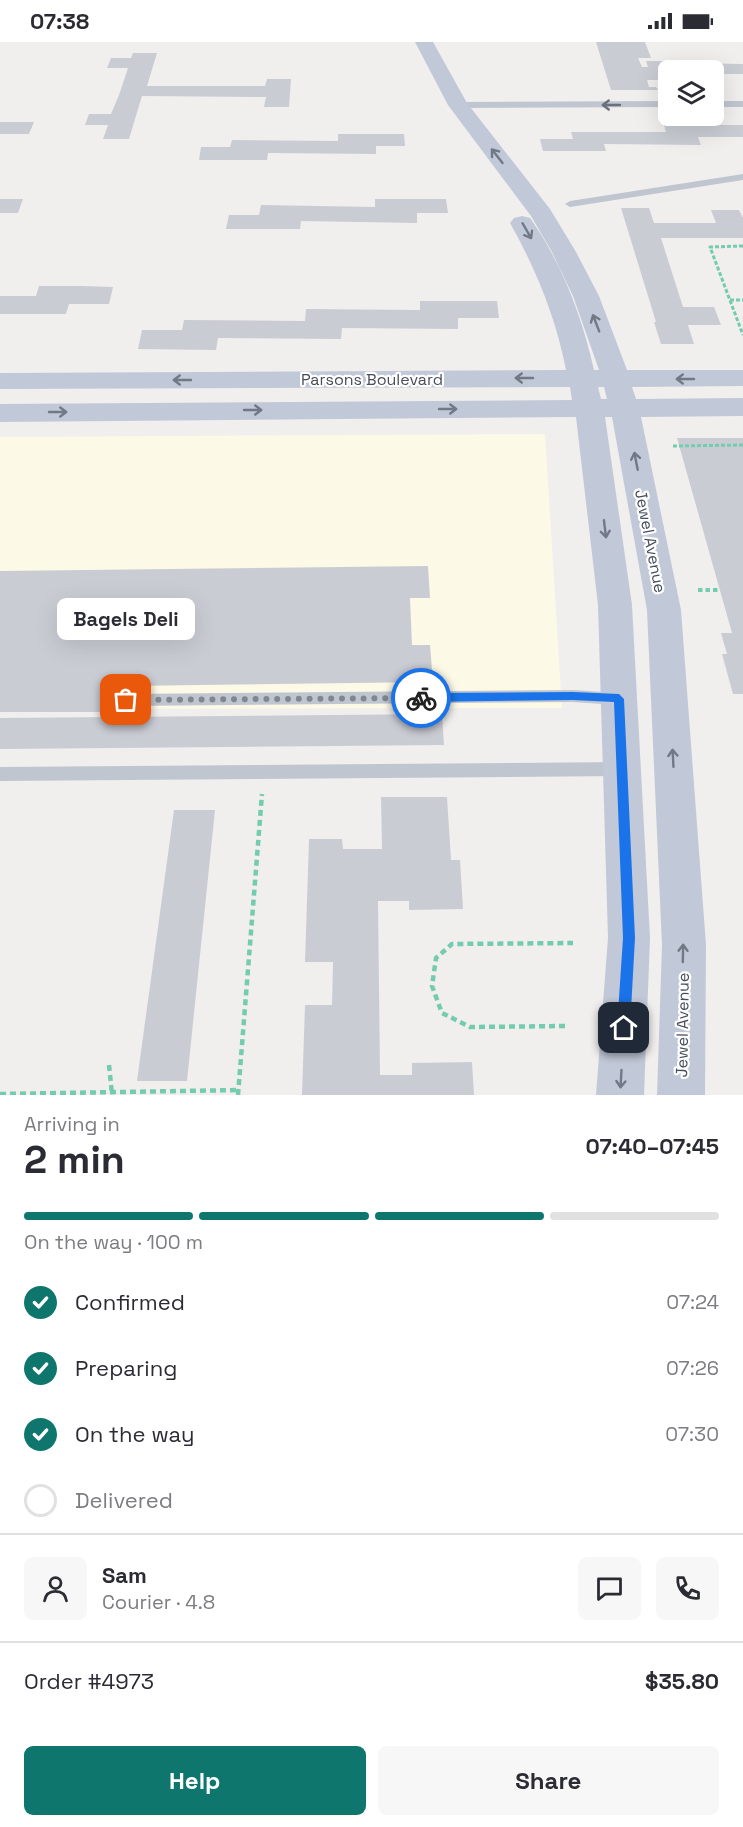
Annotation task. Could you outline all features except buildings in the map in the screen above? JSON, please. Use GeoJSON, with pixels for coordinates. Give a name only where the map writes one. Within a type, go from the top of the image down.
{"type":"FeatureCollection","features":[{"type":"Feature","properties":{"kind":"street","name":"Jewel Avenue"},"geometry":{"type":"LineString","coordinates":[[402,42],[437,108],[519,217],[540,254],[603,393],[615,605],[629,938],[620,1095]]}},
{"type":"Feature","properties":{"kind":"street","name":"Jewel Avenue"},"geometry":{"type":"LineString","coordinates":[[424,42],[458,105],[542,214],[586,296],[603,393],[664,610],[684,945],[681,1095]]}},
{"type":"Feature","properties":{"kind":"street","name":"Parsons Boulevard"},"geometry":{"type":"LineString","coordinates":[[0,412],[603,393],[743,378]]}},
{"type":"Feature","properties":{"kind":"street","name":"Parsons Boulevard"},"geometry":{"type":"LineString","coordinates":[[0,381],[603,393],[743,407]]}},
{"type":"Feature","properties":{"kind":"lane"},"geometry":{"type":"LineString","coordinates":[[724,104],[743,104]]}},
{"type":"Feature","properties":{"kind":"lane"},"geometry":{"type":"LineString","coordinates":[[458,105],[658,105]]}},
{"type":"Feature","properties":{"kind":"lane"},"geometry":{"type":"LineString","coordinates":[[570,204],[743,177]]}},
{"type":"Feature","properties":{"kind":"lane"},"geometry":{"type":"LineString","coordinates":[[126,700],[573,696],[619,699]]}},
{"type":"Feature","properties":{"kind":"lane"},"geometry":{"type":"LineString","coordinates":[[0,774],[622,769]]}},
{"type":"Feature","properties":{"kind":"path"},"geometry":{"type":"LineString","coordinates":[[743,246],[710,247],[743,335]]}},
{"type":"Feature","properties":{"kind":"path"},"geometry":{"type":"LineString","coordinates":[[730,300],[743,300]]}},
{"type":"Feature","properties":{"kind":"path"},"geometry":{"type":"LineString","coordinates":[[673,446],[743,445]]}},
{"type":"Feature","properties":{"kind":"path"},"geometry":{"type":"LineString","coordinates":[[698,590],[720,590]]}},
{"type":"Feature","properties":{"kind":"path"},"geometry":{"type":"LineString","coordinates":[[0,1094],[238,1093],[263,772]]}},
{"type":"Feature","properties":{"kind":"path"},"geometry":{"type":"LineString","coordinates":[[565,1026],[470,1027],[442,1013],[432,986],[436,958],[452,944],[573,943]]}},
{"type":"Feature","properties":{"kind":"path"},"geometry":{"type":"LineString","coordinates":[[110,1065],[112,1094]]}},
{"type":"Feature","properties":{"kind":"shaded area"},"geometry":{"type":"Polygon","coordinates":[[[545,434],[562,708],[0,709],[0,437],[545,434]]]}},
{"type":"Feature","properties":{"kind":"way so far"},"geometry":{"type":"LineString","coordinates":[[126,700],[421,698]]}},
{"type":"Feature","properties":{"kind":"place","name":"Bagels Deli"},"geometry":{"type":"Point","coordinates":[126,700]}},
{"type":"Feature","properties":{"kind":"route"},"geometry":{"type":"LineString","coordinates":[[421,698],[573,696],[619,699],[629,938],[624,1028]]}}]}
